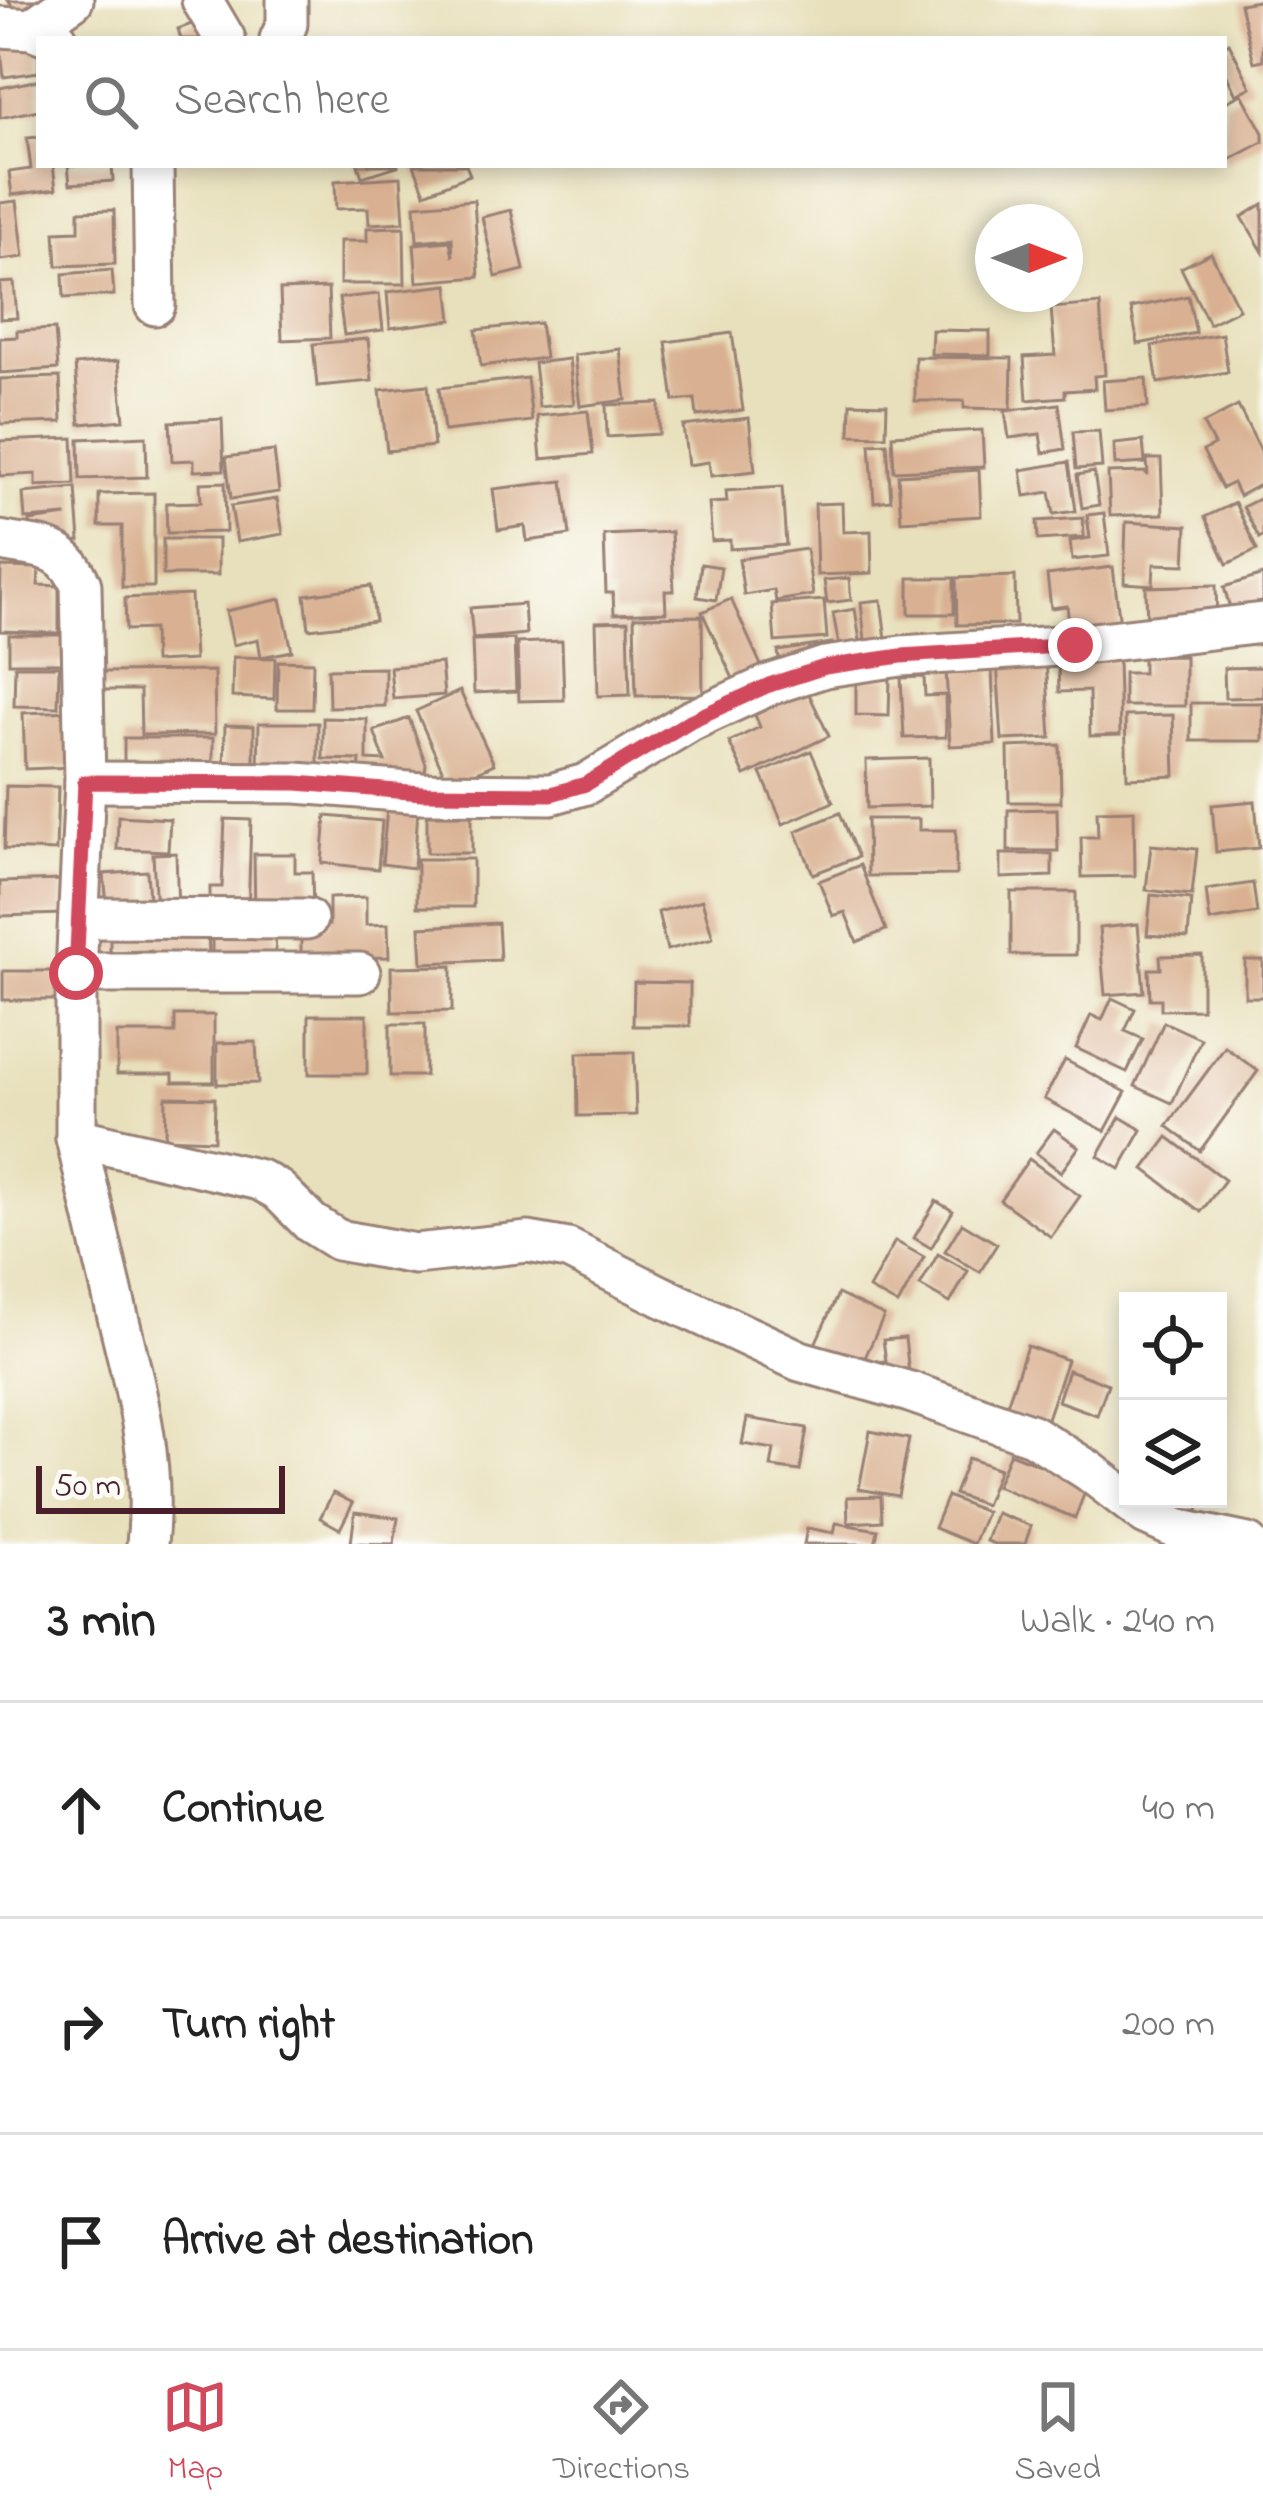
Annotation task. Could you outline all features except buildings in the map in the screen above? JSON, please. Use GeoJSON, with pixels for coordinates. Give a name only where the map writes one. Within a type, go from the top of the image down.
{"type":"FeatureCollection","features":[{"type":"Feature","properties":{"kind":"street"},"geometry":{"type":"LineString","coordinates":[[29,31],[73,0]]}},
{"type":"Feature","properties":{"kind":"street"},"geometry":{"type":"LineString","coordinates":[[202,0],[222,36]]}},
{"type":"Feature","properties":{"kind":"street"},"geometry":{"type":"LineString","coordinates":[[281,36],[287,24],[287,0]]}},
{"type":"Feature","properties":{"kind":"street"},"geometry":{"type":"LineString","coordinates":[[153,168],[155,305]]}},
{"type":"Feature","properties":{"kind":"street"},"geometry":{"type":"LineString","coordinates":[[0,541],[61,554],[72,564],[81,585],[85,782],[76,973],[76,1138],[150,1463],[147,1544]]}},
{"type":"Feature","properties":{"kind":"street"},"geometry":{"type":"LineString","coordinates":[[85,782],[297,783],[422,793],[551,794],[586,784],[690,721],[769,685],[825,667],[901,656],[1075,645],[1263,622]]}},
{"type":"Feature","properties":{"kind":"street"},"geometry":{"type":"LineString","coordinates":[[79,918],[307,919]]}},
{"type":"Feature","properties":{"kind":"street"},"geometry":{"type":"LineString","coordinates":[[76,973],[359,974]]}},
{"type":"Feature","properties":{"kind":"street"},"geometry":{"type":"LineString","coordinates":[[76,1138],[260,1180],[338,1240],[415,1254],[527,1242],[568,1249],[800,1361],[910,1392],[1032,1435],[1090,1471],[1146,1515],[1177,1529],[1247,1544]]}},
{"type":"Feature","properties":{"kind":"route"},"geometry":{"type":"LineString","coordinates":[[76,973],[85,782],[297,783],[422,793],[551,794],[586,784],[690,721],[769,685],[825,667],[901,656],[1075,645]]}}]}
